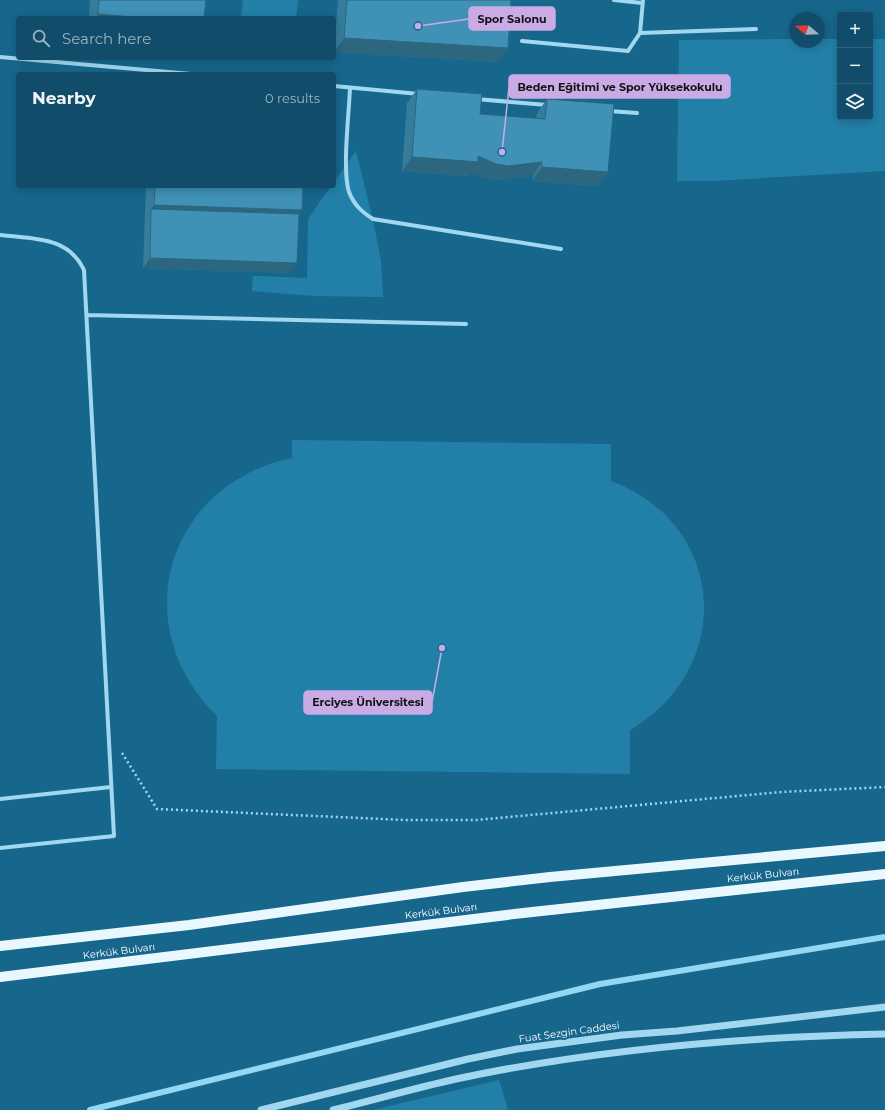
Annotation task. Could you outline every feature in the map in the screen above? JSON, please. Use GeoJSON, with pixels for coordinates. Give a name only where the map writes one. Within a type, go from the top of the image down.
{"type":"FeatureCollection","features":[{"type":"Feature","properties":{"kind":"main road","name":"Kerkük Bulvarı"},"geometry":{"type":"LineString","coordinates":[[0,946],[189,925],[550,876],[885,846]]}},
{"type":"Feature","properties":{"kind":"main road","name":"Kerkük Bulvarı"},"geometry":{"type":"LineString","coordinates":[[0,977],[524,913],[885,874]]}},
{"type":"Feature","properties":{"kind":"street"},"geometry":{"type":"LineString","coordinates":[[522,41],[628,51],[640,33],[642,1],[614,0]]}},
{"type":"Feature","properties":{"kind":"street"},"geometry":{"type":"LineString","coordinates":[[640,33],[756,29]]}},
{"type":"Feature","properties":{"kind":"street"},"geometry":{"type":"LineString","coordinates":[[0,57],[16,58]]}},
{"type":"Feature","properties":{"kind":"street"},"geometry":{"type":"LineString","coordinates":[[34,60],[169,72]]}},
{"type":"Feature","properties":{"kind":"street"},"geometry":{"type":"LineString","coordinates":[[336,86],[427,95]]}},
{"type":"Feature","properties":{"kind":"street"},"geometry":{"type":"LineString","coordinates":[[350,88],[347,183],[354,203],[366,215],[373,219],[561,248]]}},
{"type":"Feature","properties":{"kind":"street"},"geometry":{"type":"LineString","coordinates":[[474,99],[552,106]]}},
{"type":"Feature","properties":{"kind":"street"},"geometry":{"type":"LineString","coordinates":[[606,110],[637,113]]}},
{"type":"Feature","properties":{"kind":"street"},"geometry":{"type":"LineString","coordinates":[[0,235],[60,245],[76,256],[84,270],[114,836],[0,848]]}},
{"type":"Feature","properties":{"kind":"street"},"geometry":{"type":"LineString","coordinates":[[87,315],[466,324]]}},
{"type":"Feature","properties":{"kind":"street"},"geometry":{"type":"LineString","coordinates":[[0,799],[111,787]]}},
{"type":"Feature","properties":{"kind":"street","name":"Fuat Sezgin Caddesi"},"geometry":{"type":"LineString","coordinates":[[260,1110],[468,1059],[516,1049],[622,1034],[707,1027],[885,1007]]}},
{"type":"Feature","properties":{"kind":"street"},"geometry":{"type":"LineString","coordinates":[[333,1110],[455,1079],[600,1054],[756,1040],[885,1034]]}},
{"type":"Feature","properties":{"kind":"path"},"geometry":{"type":"LineString","coordinates":[[108,730],[157,809],[398,820],[476,820],[781,792],[885,787]]}},
{"type":"Feature","properties":{"kind":"shaded area"},"geometry":{"type":"Polygon","coordinates":[[[243,0],[298,0],[296,16],[241,16],[243,0]]]}},
{"type":"Feature","properties":{"kind":"shaded area"},"geometry":{"type":"Polygon","coordinates":[[[789,39],[789,48],[825,48],[825,39],[837,39],[837,120],[873,120],[873,39],[885,39],[885,171],[712,181],[677,181],[679,40],[789,39]]]}},
{"type":"Feature","properties":{"kind":"shaded area"},"geometry":{"type":"Polygon","coordinates":[[[356,151],[381,261],[383,297],[314,296],[252,291],[253,276],[307,278],[308,219],[330,188],[336,188],[336,179],[356,151]]]}},
{"type":"Feature","properties":{"kind":"shaded area"},"geometry":{"type":"Polygon","coordinates":[[[292,440],[611,444],[611,481],[649,502],[678,529],[696,562],[704,598],[701,635],[688,671],[664,703],[630,730],[630,774],[216,769],[217,716],[189,680],[172,641],[167,602],[173,563],[189,527],[214,497],[249,473],[292,458],[292,440]]]}},
{"type":"Feature","properties":{"kind":"shaded area"},"geometry":{"type":"Polygon","coordinates":[[[499,1080],[508,1110],[373,1110],[499,1080]]]}},
{"type":"Feature","properties":{"kind":"building"},"geometry":{"type":"Polygon","coordinates":[[[99,0],[206,0],[204,16],[122,16],[98,14],[99,0]]]}},
{"type":"Feature","properties":{"kind":"building"},"geometry":{"type":"Polygon","coordinates":[[[347,0],[511,0],[508,48],[344,38],[347,0]]]}},
{"type":"Feature","properties":{"kind":"building"},"geometry":{"type":"Polygon","coordinates":[[[417,89],[482,94],[480,114],[545,119],[547,99],[614,104],[608,172],[542,167],[542,162],[508,166],[496,164],[478,156],[478,162],[412,157],[417,89]]]}},
{"type":"Feature","properties":{"kind":"building"},"geometry":{"type":"Polygon","coordinates":[[[155,188],[303,188],[302,210],[154,205],[155,188]]]}},
{"type":"Feature","properties":{"kind":"building"},"geometry":{"type":"Polygon","coordinates":[[[151,209],[299,214],[297,263],[150,258],[151,209]]]}},
{"type":"Feature","properties":{"kind":"waterway"},"geometry":{"type":"LineString","coordinates":[[90,1110],[600,984],[885,937]]}},
{"type":"Feature","properties":{"kind":"place","name":"Spor Salonu"},"geometry":{"type":"Point","coordinates":[418,26]}},
{"type":"Feature","properties":{"kind":"place","name":"Beden Eğitimi ve Spor Yüksekokulu"},"geometry":{"type":"Point","coordinates":[502,152]}},
{"type":"Feature","properties":{"kind":"place","name":"Erciyes Üniversitesi"},"geometry":{"type":"Point","coordinates":[442,648]}}]}
